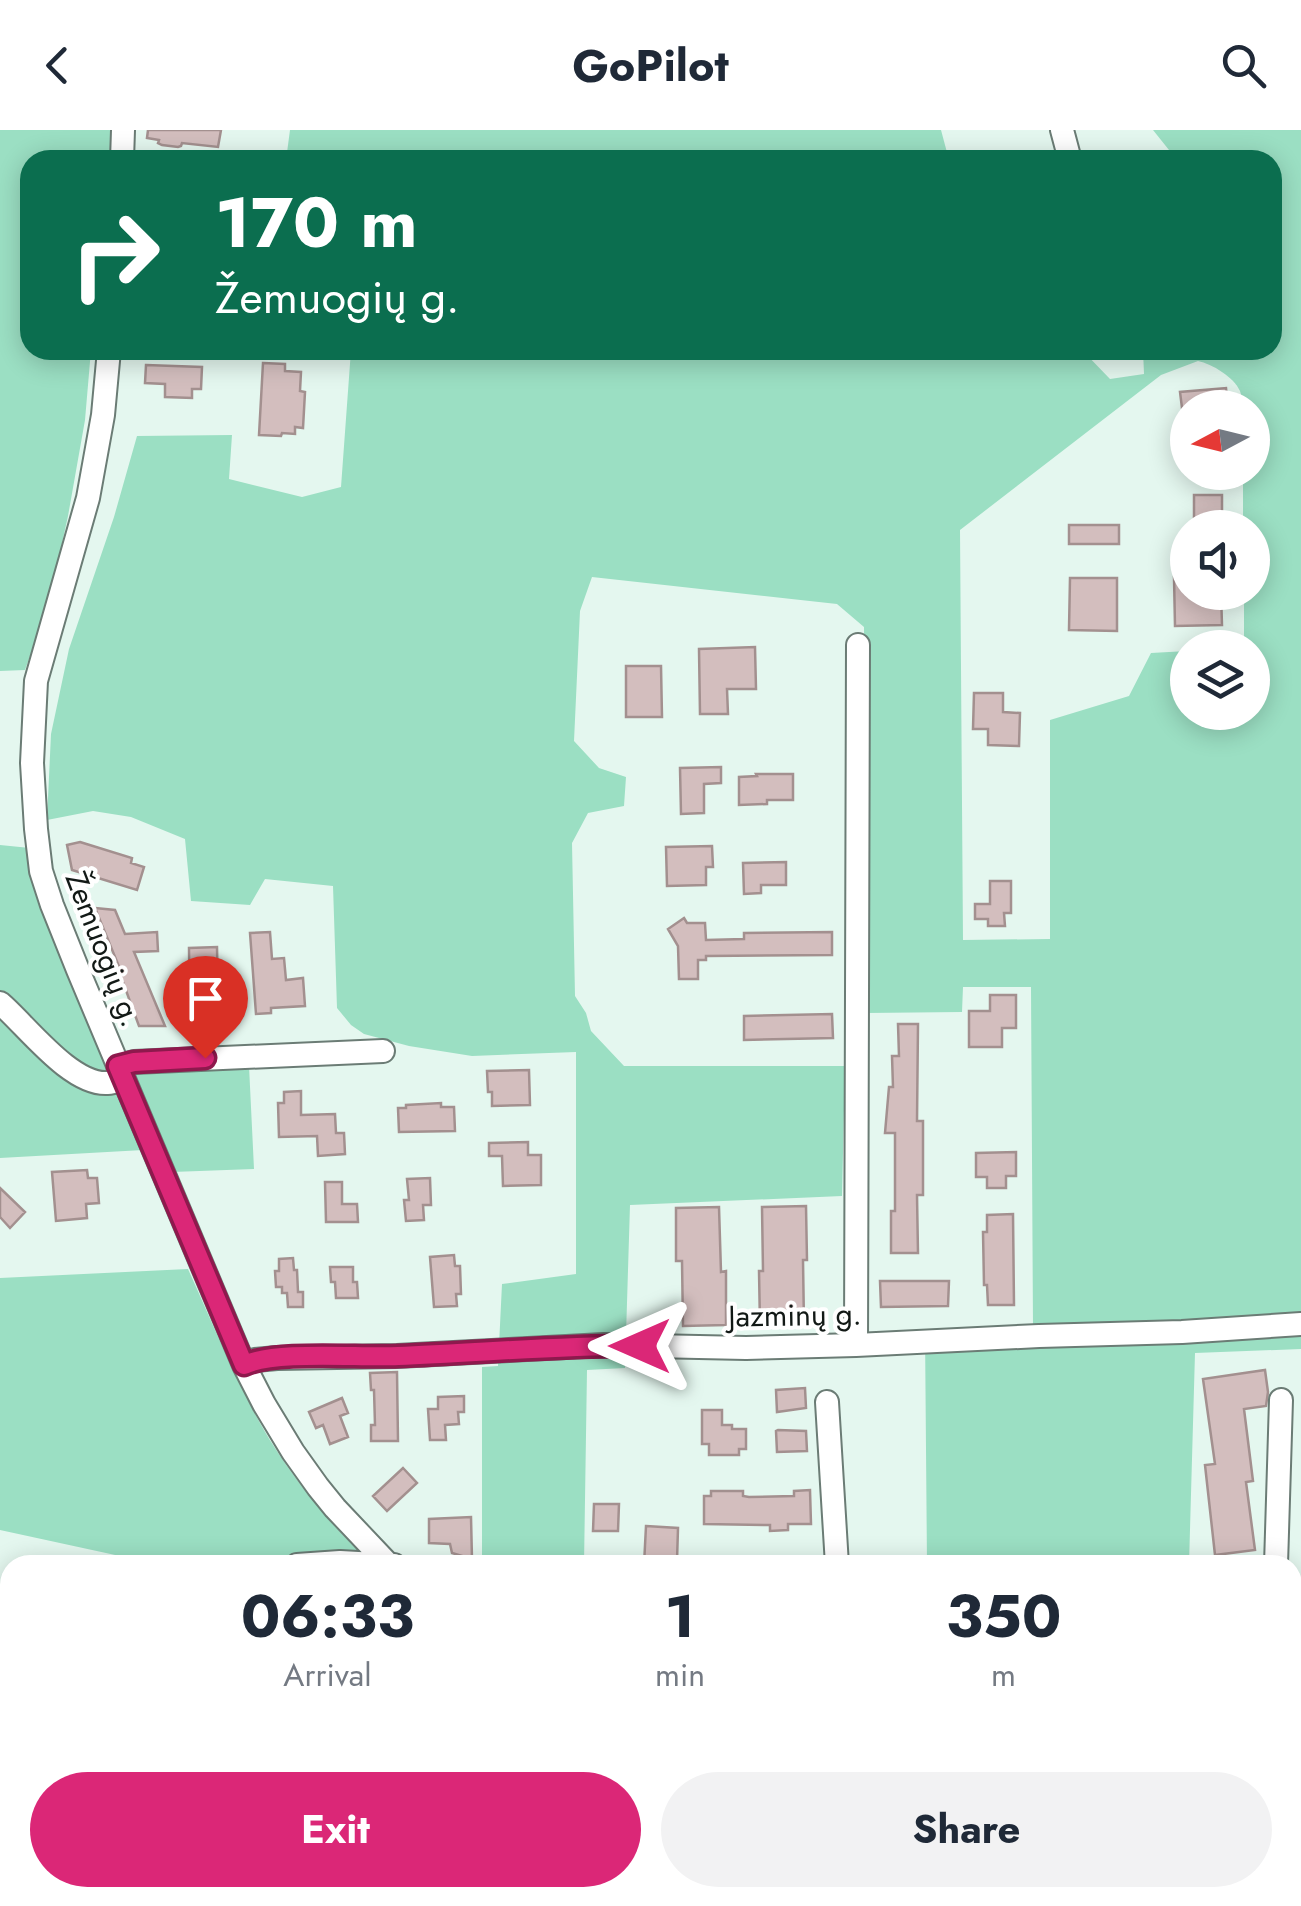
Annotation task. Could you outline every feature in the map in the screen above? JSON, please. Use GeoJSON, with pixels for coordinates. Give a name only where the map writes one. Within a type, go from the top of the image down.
{"type":"FeatureCollection","features":[{"type":"Feature","properties":{"kind":"street","name":"Žemuogių g."},"geometry":{"type":"LineString","coordinates":[[107,360],[103,415],[88,498],[36,681],[32,762],[41,871],[120,1072],[244,1365],[293,1452],[335,1508],[382,1555]]}},
{"type":"Feature","properties":{"kind":"street"},"geometry":{"type":"LineString","coordinates":[[856,1344],[858,645]]}},
{"type":"Feature","properties":{"kind":"street"},"geometry":{"type":"LineString","coordinates":[[0,1003],[74,1072],[106,1084],[134,1062],[383,1051]]}},
{"type":"Feature","properties":{"kind":"street","name":"Jazminų g."},"geometry":{"type":"LineString","coordinates":[[244,1365],[276,1358],[604,1345],[746,1348],[1301,1324]]}},
{"type":"Feature","properties":{"kind":"street"},"geometry":{"type":"LineString","coordinates":[[1276,1555],[1280,1400]]}},
{"type":"Feature","properties":{"kind":"street"},"geometry":{"type":"LineString","coordinates":[[827,1402],[836,1555]]}},
{"type":"Feature","properties":{"kind":"green space"},"geometry":{"type":"Polygon","coordinates":[[[0,130],[115,130],[112,150],[20,150],[20,360],[90,360],[85,420],[49,603],[25,670],[0,671],[0,130]]]}},
{"type":"Feature","properties":{"kind":"green space"},"geometry":{"type":"Polygon","coordinates":[[[290,130],[941,130],[946,150],[287,150],[290,130]]]}},
{"type":"Feature","properties":{"kind":"green space"},"geometry":{"type":"Polygon","coordinates":[[[1153,130],[1301,130],[1301,1349],[1195,1353],[1189,1555],[927,1555],[925,1331],[1033,1328],[1031,987],[963,987],[962,1012],[866,1013],[864,627],[837,604],[592,577],[580,611],[574,741],[599,768],[626,777],[624,806],[588,813],[572,843],[575,996],[591,1031],[624,1066],[845,1066],[842,1196],[630,1205],[625,1368],[587,1370],[584,1555],[482,1555],[482,1367],[498,1366],[502,1284],[576,1274],[576,1052],[472,1056],[364,1034],[337,1008],[333,886],[265,879],[250,905],[191,901],[185,839],[131,817],[93,811],[47,820],[51,734],[69,649],[137,436],[232,435],[229,479],[302,497],[341,487],[350,360],[1092,360],[1110,379],[1144,374],[1143,360],[1282,360],[1282,150],[1169,150],[1153,130]],[[1198,361],[1161,375],[960,530],[963,940],[1050,939],[1050,720],[1129,696],[1151,653],[1170,652],[1170,730],[1270,730],[1270,630],[1244,630],[1244,610],[1270,610],[1270,510],[1243,510],[1243,490],[1270,490],[1270,390],[1239,390],[1233,381],[1198,361]]]}},
{"type":"Feature","properties":{"kind":"green space"},"geometry":{"type":"Polygon","coordinates":[[[0,845],[30,848],[143,1150],[0,1158],[0,845]]]}},
{"type":"Feature","properties":{"kind":"green space"},"geometry":{"type":"Polygon","coordinates":[[[249,1066],[254,1169],[172,1172],[131,1072],[249,1066]]]}},
{"type":"Feature","properties":{"kind":"green space"},"geometry":{"type":"Polygon","coordinates":[[[188,1269],[239,1383],[275,1448],[321,1510],[364,1555],[115,1555],[0,1530],[0,1278],[188,1269]]]}},
{"type":"Feature","properties":{"kind":"building"},"geometry":{"type":"Polygon","coordinates":[[[148,130],[221,130],[218,147],[182,143],[178,147],[147,138],[148,130]]]}},
{"type":"Feature","properties":{"kind":"building"},"geometry":{"type":"Polygon","coordinates":[[[263,363],[285,364],[285,371],[301,372],[300,391],[305,392],[303,428],[295,427],[295,434],[259,435],[263,363]]]}},
{"type":"Feature","properties":{"kind":"building"},"geometry":{"type":"Polygon","coordinates":[[[146,365],[202,367],[201,389],[192,389],[192,398],[165,397],[165,384],[145,383],[146,365]]]}},
{"type":"Feature","properties":{"kind":"building"},"geometry":{"type":"Polygon","coordinates":[[[1194,495],[1222,495],[1222,510],[1194,510],[1194,495]]]}},
{"type":"Feature","properties":{"kind":"building"},"geometry":{"type":"Polygon","coordinates":[[[1069,525],[1119,525],[1119,544],[1069,544],[1069,525]]]}},
{"type":"Feature","properties":{"kind":"building"},"geometry":{"type":"Polygon","coordinates":[[[1070,578],[1117,578],[1117,631],[1069,630],[1070,578]]]}},
{"type":"Feature","properties":{"kind":"building"},"geometry":{"type":"Polygon","coordinates":[[[1175,610],[1222,610],[1222,625],[1175,626],[1175,610]]]}},
{"type":"Feature","properties":{"kind":"building"},"geometry":{"type":"Polygon","coordinates":[[[755,647],[756,689],[727,689],[728,714],[700,714],[699,649],[755,647]]]}},
{"type":"Feature","properties":{"kind":"building"},"geometry":{"type":"Polygon","coordinates":[[[626,666],[661,666],[662,717],[626,717],[626,666]]]}},
{"type":"Feature","properties":{"kind":"building"},"geometry":{"type":"Polygon","coordinates":[[[974,693],[1003,693],[1003,712],[1020,713],[1019,746],[988,745],[988,729],[973,729],[974,693]]]}},
{"type":"Feature","properties":{"kind":"building"},"geometry":{"type":"Polygon","coordinates":[[[721,767],[721,783],[704,784],[704,813],[681,814],[680,768],[721,767]]]}},
{"type":"Feature","properties":{"kind":"building"},"geometry":{"type":"Polygon","coordinates":[[[793,774],[793,800],[739,805],[739,777],[793,774]]]}},
{"type":"Feature","properties":{"kind":"building"},"geometry":{"type":"Polygon","coordinates":[[[80,842],[132,858],[131,863],[144,867],[137,890],[72,870],[67,845],[80,842]]]}},
{"type":"Feature","properties":{"kind":"building"},"geometry":{"type":"Polygon","coordinates":[[[712,846],[713,867],[706,867],[706,885],[667,886],[666,847],[712,846]]]}},
{"type":"Feature","properties":{"kind":"building"},"geometry":{"type":"Polygon","coordinates":[[[786,862],[786,885],[761,885],[761,893],[744,894],[743,863],[786,862]]]}},
{"type":"Feature","properties":{"kind":"building"},"geometry":{"type":"Polygon","coordinates":[[[990,881],[1011,881],[1011,913],[1004,913],[1005,926],[988,926],[988,919],[975,919],[975,904],[990,904],[990,881]]]}},
{"type":"Feature","properties":{"kind":"building"},"geometry":{"type":"Polygon","coordinates":[[[95,908],[115,910],[125,934],[157,932],[158,951],[134,952],[165,1026],[139,1026],[95,908]]]}},
{"type":"Feature","properties":{"kind":"building"},"geometry":{"type":"Polygon","coordinates":[[[684,918],[687,923],[705,923],[706,940],[744,939],[744,933],[832,932],[832,955],[706,956],[706,960],[698,960],[698,979],[679,979],[678,946],[668,929],[684,918]]]}},
{"type":"Feature","properties":{"kind":"building"},"geometry":{"type":"Polygon","coordinates":[[[270,932],[272,959],[284,958],[286,980],[303,978],[305,1006],[271,1008],[271,1013],[256,1014],[250,933],[270,932]]]}},
{"type":"Feature","properties":{"kind":"building"},"geometry":{"type":"Polygon","coordinates":[[[217,947],[218,999],[209,999],[210,1032],[190,1033],[189,948],[217,947]]]}},
{"type":"Feature","properties":{"kind":"building"},"geometry":{"type":"Polygon","coordinates":[[[990,995],[1016,995],[1016,1028],[1002,1028],[1002,1047],[969,1047],[969,1011],[990,1011],[990,995]]]}},
{"type":"Feature","properties":{"kind":"building"},"geometry":{"type":"Polygon","coordinates":[[[832,1014],[833,1038],[744,1040],[744,1016],[832,1014]]]}},
{"type":"Feature","properties":{"kind":"building"},"geometry":{"type":"Polygon","coordinates":[[[898,1024],[918,1024],[917,1121],[923,1121],[923,1195],[917,1195],[918,1253],[891,1253],[895,1133],[885,1133],[889,1087],[893,1087],[892,1056],[899,1056],[898,1024]]]}},
{"type":"Feature","properties":{"kind":"building"},"geometry":{"type":"Polygon","coordinates":[[[529,1070],[530,1105],[492,1106],[487,1071],[529,1070]]]}},
{"type":"Feature","properties":{"kind":"building"},"geometry":{"type":"Polygon","coordinates":[[[301,1091],[301,1115],[335,1114],[336,1133],[344,1133],[345,1154],[318,1156],[317,1136],[279,1137],[278,1103],[284,1103],[284,1092],[301,1091]]]}},
{"type":"Feature","properties":{"kind":"building"},"geometry":{"type":"Polygon","coordinates":[[[441,1103],[441,1107],[454,1107],[455,1131],[399,1132],[398,1108],[441,1103]]]}},
{"type":"Feature","properties":{"kind":"building"},"geometry":{"type":"Polygon","coordinates":[[[528,1142],[528,1155],[541,1155],[541,1185],[503,1186],[502,1156],[489,1156],[489,1143],[528,1142]]]}},
{"type":"Feature","properties":{"kind":"building"},"geometry":{"type":"Polygon","coordinates":[[[1016,1152],[1016,1176],[1006,1176],[1006,1188],[987,1188],[987,1177],[976,1177],[976,1153],[1016,1152]]]}},
{"type":"Feature","properties":{"kind":"building"},"geometry":{"type":"Polygon","coordinates":[[[87,1170],[88,1178],[97,1178],[99,1203],[86,1204],[87,1218],[56,1221],[52,1172],[87,1170]]]}},
{"type":"Feature","properties":{"kind":"building"},"geometry":{"type":"Polygon","coordinates":[[[430,1178],[431,1205],[423,1205],[424,1220],[406,1221],[407,1179],[430,1178]]]}},
{"type":"Feature","properties":{"kind":"building"},"geometry":{"type":"Polygon","coordinates":[[[325,1182],[342,1182],[342,1204],[357,1204],[358,1222],[326,1222],[325,1182]]]}},
{"type":"Feature","properties":{"kind":"building"},"geometry":{"type":"Polygon","coordinates":[[[0,1188],[25,1212],[10,1228],[0,1217],[0,1188]]]}},
{"type":"Feature","properties":{"kind":"building"},"geometry":{"type":"Polygon","coordinates":[[[806,1206],[804,1325],[760,1325],[762,1207],[806,1206]]]}},
{"type":"Feature","properties":{"kind":"building"},"geometry":{"type":"Polygon","coordinates":[[[719,1207],[721,1272],[726,1271],[726,1325],[683,1326],[682,1261],[676,1261],[676,1208],[719,1207]]]}},
{"type":"Feature","properties":{"kind":"building"},"geometry":{"type":"Polygon","coordinates":[[[1013,1214],[1014,1305],[988,1305],[983,1232],[987,1232],[987,1215],[1013,1214]]]}},
{"type":"Feature","properties":{"kind":"building"},"geometry":{"type":"Polygon","coordinates":[[[454,1255],[455,1266],[460,1266],[461,1294],[456,1294],[457,1306],[434,1307],[430,1257],[454,1255]]]}},
{"type":"Feature","properties":{"kind":"building"},"geometry":{"type":"Polygon","coordinates":[[[293,1258],[303,1307],[288,1307],[287,1293],[276,1287],[279,1259],[293,1258]]]}},
{"type":"Feature","properties":{"kind":"building"},"geometry":{"type":"Polygon","coordinates":[[[330,1267],[353,1267],[358,1298],[336,1298],[330,1267]]]}},
{"type":"Feature","properties":{"kind":"building"},"geometry":{"type":"Polygon","coordinates":[[[880,1281],[949,1281],[948,1306],[881,1307],[880,1281]]]}},
{"type":"Feature","properties":{"kind":"building"},"geometry":{"type":"Polygon","coordinates":[[[1265,1370],[1266,1406],[1244,1409],[1253,1481],[1246,1482],[1255,1550],[1215,1555],[1205,1465],[1215,1464],[1203,1379],[1265,1370]]]}},
{"type":"Feature","properties":{"kind":"building"},"geometry":{"type":"Polygon","coordinates":[[[397,1372],[398,1441],[371,1441],[371,1425],[375,1425],[370,1373],[397,1372]]]}},
{"type":"Feature","properties":{"kind":"building"},"geometry":{"type":"Polygon","coordinates":[[[805,1388],[806,1408],[777,1412],[776,1390],[805,1388]]]}},
{"type":"Feature","properties":{"kind":"building"},"geometry":{"type":"Polygon","coordinates":[[[464,1396],[464,1412],[458,1412],[459,1424],[445,1425],[446,1440],[430,1440],[428,1409],[438,1409],[438,1397],[464,1396]]]}},
{"type":"Feature","properties":{"kind":"building"},"geometry":{"type":"Polygon","coordinates":[[[342,1398],[348,1413],[340,1416],[348,1437],[330,1444],[323,1425],[316,1428],[309,1412],[342,1398]]]}},
{"type":"Feature","properties":{"kind":"building"},"geometry":{"type":"Polygon","coordinates":[[[702,1410],[722,1410],[722,1425],[746,1429],[746,1449],[739,1449],[739,1455],[709,1455],[709,1444],[702,1444],[702,1410]]]}},
{"type":"Feature","properties":{"kind":"building"},"geometry":{"type":"Polygon","coordinates":[[[778,1430],[806,1431],[807,1451],[777,1452],[778,1430]]]}},
{"type":"Feature","properties":{"kind":"building"},"geometry":{"type":"Polygon","coordinates":[[[403,1468],[417,1483],[387,1511],[373,1496],[403,1468]]]}},
{"type":"Feature","properties":{"kind":"building"},"geometry":{"type":"Polygon","coordinates":[[[810,1490],[811,1524],[788,1524],[788,1530],[770,1531],[770,1525],[704,1524],[704,1496],[711,1496],[711,1491],[743,1491],[743,1496],[749,1497],[794,1496],[794,1491],[810,1490]]]}},
{"type":"Feature","properties":{"kind":"building"},"geometry":{"type":"Polygon","coordinates":[[[594,1504],[619,1504],[618,1531],[593,1531],[594,1504]]]}},
{"type":"Feature","properties":{"kind":"building"},"geometry":{"type":"Polygon","coordinates":[[[471,1517],[472,1555],[452,1553],[450,1544],[429,1543],[429,1519],[471,1517]]]}},
{"type":"Feature","properties":{"kind":"building"},"geometry":{"type":"Polygon","coordinates":[[[646,1526],[678,1528],[677,1555],[645,1555],[646,1526]]]}},
{"type":"Feature","properties":{"kind":"route"},"geometry":{"type":"LineString","coordinates":[[205,1058],[118,1066],[244,1365],[276,1358],[640,1346]]}}]}
